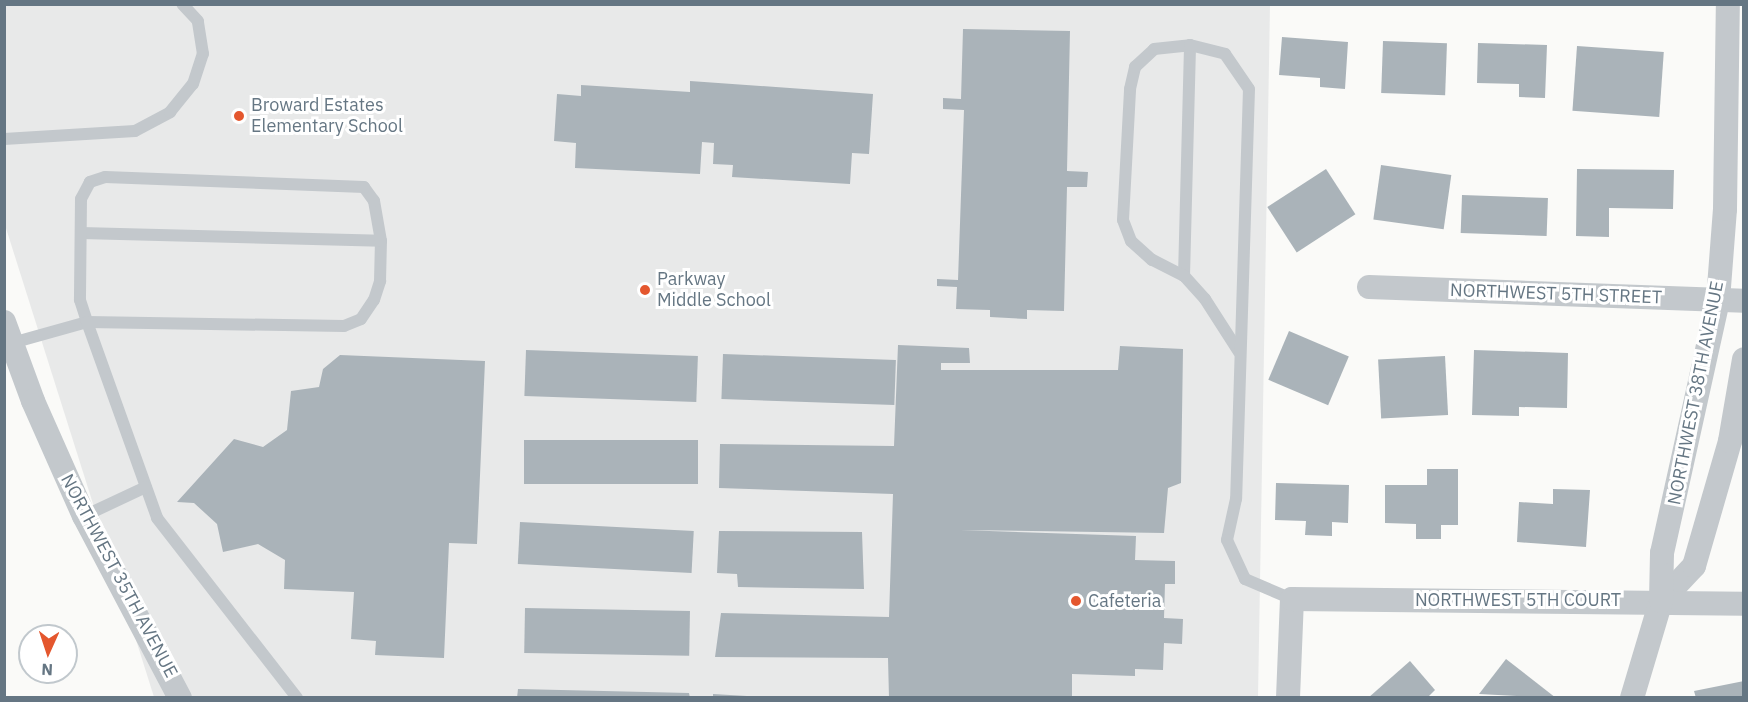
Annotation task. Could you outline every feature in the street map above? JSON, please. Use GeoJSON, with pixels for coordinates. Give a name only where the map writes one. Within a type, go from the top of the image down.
{"type":"FeatureCollection","features":[{"type":"Feature","properties":{"kind":"street","name":"NORTHWEST 38TH AVENUE"},"geometry":{"type":"LineString","coordinates":[[1632,698],[1662,601],[1662,553],[1718,300],[1725,209],[1728,4]]}},
{"type":"Feature","properties":{"kind":"street","name":"NORTHWEST 5TH STREET"},"geometry":{"type":"LineString","coordinates":[[1368,287],[1743,301]]}},
{"type":"Feature","properties":{"kind":"street","name":"NORTHWEST 35TH AVENUE"},"geometry":{"type":"LineString","coordinates":[[8,333],[84,516],[180,698]]}},
{"type":"Feature","properties":{"kind":"street","name":"NORTHWEST 38TH AVENUE"},"geometry":{"type":"LineString","coordinates":[[1662,601],[1694,566],[1730,441],[1743,359]]}},
{"type":"Feature","properties":{"kind":"street","name":"NORTHWEST 5TH COURT"},"geometry":{"type":"LineString","coordinates":[[1292,598],[1662,601],[1743,604]]}},
{"type":"Feature","properties":{"kind":"street"},"geometry":{"type":"LineString","coordinates":[[1288,698],[1292,598]]}},
{"type":"Feature","properties":{"kind":"lane"},"geometry":{"type":"LineString","coordinates":[[4,139],[135,131],[170,112],[193,84],[202,54],[198,21],[182,4]]}},
{"type":"Feature","properties":{"kind":"lane"},"geometry":{"type":"LineString","coordinates":[[1184,276],[1190,45]]}},
{"type":"Feature","properties":{"kind":"lane"},"geometry":{"type":"LineString","coordinates":[[1239,352],[1184,276],[1152,260],[1131,241],[1122,220],[1135,67],[1154,49],[1190,45],[1225,54],[1249,89],[1236,499],[1227,540],[1245,579],[1292,598]]}},
{"type":"Feature","properties":{"kind":"lane"},"geometry":{"type":"LineString","coordinates":[[8,333],[87,322],[344,326],[361,319],[374,300],[381,241],[374,201],[364,187],[105,177],[90,182],[81,200],[80,300],[87,322],[157,518],[297,698]]}},
{"type":"Feature","properties":{"kind":"lane"},"geometry":{"type":"LineString","coordinates":[[81,233],[381,241]]}},
{"type":"Feature","properties":{"kind":"lane"},"geometry":{"type":"LineString","coordinates":[[84,516],[146,487]]}},
{"type":"Feature","properties":{"kind":"path"},"geometry":{"type":"LineString","coordinates":[[4,533],[4,548]]}},
{"type":"Feature","properties":{"kind":"shaded area","name":"Parkway Middle School"},"geometry":{"type":"Polygon","coordinates":[[[4,5],[1270,5],[1258,697],[154,697],[5,225],[4,5]]]}},
{"type":"Feature","properties":{"kind":"building"},"geometry":{"type":"Polygon","coordinates":[[[963,29],[1070,31],[1067,171],[1088,172],[1087,187],[1067,187],[1064,311],[1027,310],[1027,319],[990,317],[990,310],[956,309],[957,287],[937,286],[937,279],[958,280],[964,110],[943,109],[943,98],[961,99],[963,29]]]}},
{"type":"Feature","properties":{"kind":"building"},"geometry":{"type":"Polygon","coordinates":[[[1282,37],[1348,42],[1345,89],[1320,87],[1320,78],[1279,75],[1282,37]]]}},
{"type":"Feature","properties":{"kind":"building"},"geometry":{"type":"Polygon","coordinates":[[[1383,41],[1447,43],[1445,95],[1381,93],[1383,41]]]}},
{"type":"Feature","properties":{"kind":"building"},"geometry":{"type":"Polygon","coordinates":[[[1478,43],[1547,45],[1545,98],[1519,97],[1519,84],[1477,83],[1478,43]]]}},
{"type":"Feature","properties":{"kind":"building"},"geometry":{"type":"Polygon","coordinates":[[[1577,46],[1664,52],[1659,117],[1572,111],[1577,46]]]}},
{"type":"Feature","properties":{"kind":"building"},"geometry":{"type":"Polygon","coordinates":[[[690,81],[873,94],[869,154],[852,153],[850,184],[732,177],[733,165],[713,164],[714,143],[702,142],[700,174],[575,168],[576,143],[554,141],[557,94],[581,96],[581,85],[690,92],[690,81]]]}},
{"type":"Feature","properties":{"kind":"building"},"geometry":{"type":"Polygon","coordinates":[[[1381,165],[1451,175],[1444,229],[1373,219],[1381,165]]]}},
{"type":"Feature","properties":{"kind":"building"},"geometry":{"type":"Polygon","coordinates":[[[1326,169],[1355,214],[1297,252],[1267,207],[1326,169]]]}},
{"type":"Feature","properties":{"kind":"building"},"geometry":{"type":"Polygon","coordinates":[[[1577,169],[1674,170],[1673,209],[1609,208],[1609,237],[1576,236],[1577,169]]]}},
{"type":"Feature","properties":{"kind":"building"},"geometry":{"type":"Polygon","coordinates":[[[1462,195],[1548,198],[1547,236],[1461,233],[1462,195]]]}},
{"type":"Feature","properties":{"kind":"building"},"geometry":{"type":"Polygon","coordinates":[[[1289,331],[1349,356],[1328,405],[1268,380],[1289,331]]]}},
{"type":"Feature","properties":{"kind":"building"},"geometry":{"type":"Polygon","coordinates":[[[898,345],[969,348],[970,363],[941,363],[941,370],[1118,370],[1120,346],[1183,349],[1181,483],[1168,488],[1164,533],[960,530],[1136,536],[1135,560],[1175,561],[1175,584],[1165,584],[1164,618],[1183,619],[1182,644],[1164,643],[1163,670],[1135,669],[1135,676],[1072,674],[1072,698],[889,698],[888,658],[715,657],[721,613],[889,617],[893,494],[719,488],[720,444],[894,446],[898,345]]]}},
{"type":"Feature","properties":{"kind":"building"},"geometry":{"type":"Polygon","coordinates":[[[526,350],[698,356],[696,402],[524,396],[526,350]]]}},
{"type":"Feature","properties":{"kind":"building"},"geometry":{"type":"Polygon","coordinates":[[[1474,350],[1568,353],[1567,408],[1519,407],[1519,416],[1472,415],[1474,350]]]}},
{"type":"Feature","properties":{"kind":"building"},"geometry":{"type":"Polygon","coordinates":[[[723,354],[896,360],[894,405],[721,399],[723,354]]]}},
{"type":"Feature","properties":{"kind":"building"},"geometry":{"type":"Polygon","coordinates":[[[340,355],[485,361],[477,544],[449,543],[444,658],[375,655],[376,641],[351,639],[354,592],[284,589],[285,560],[258,544],[223,552],[217,524],[194,503],[177,502],[234,439],[263,447],[287,430],[291,391],[319,387],[323,369],[340,355]]]}},
{"type":"Feature","properties":{"kind":"building"},"geometry":{"type":"Polygon","coordinates":[[[1445,356],[1448,415],[1381,418],[1378,360],[1445,356]]]}},
{"type":"Feature","properties":{"kind":"building"},"geometry":{"type":"Polygon","coordinates":[[[524,440],[698,440],[698,484],[524,484],[524,440]]]}},
{"type":"Feature","properties":{"kind":"building"},"geometry":{"type":"Polygon","coordinates":[[[1427,469],[1458,469],[1458,525],[1441,525],[1441,539],[1416,539],[1416,524],[1385,523],[1385,485],[1427,485],[1427,469]]]}},
{"type":"Feature","properties":{"kind":"building"},"geometry":{"type":"Polygon","coordinates":[[[1276,483],[1349,485],[1348,523],[1332,522],[1332,536],[1305,535],[1306,521],[1275,520],[1276,483]]]}},
{"type":"Feature","properties":{"kind":"building"},"geometry":{"type":"Polygon","coordinates":[[[1553,489],[1590,490],[1586,547],[1517,542],[1519,502],[1553,504],[1553,489]]]}},
{"type":"Feature","properties":{"kind":"building"},"geometry":{"type":"Polygon","coordinates":[[[520,522],[694,531],[692,573],[518,564],[520,522]]]}},
{"type":"Feature","properties":{"kind":"building"},"geometry":{"type":"Polygon","coordinates":[[[719,531],[862,532],[864,589],[738,587],[737,574],[717,573],[719,531]]]}},
{"type":"Feature","properties":{"kind":"building"},"geometry":{"type":"Polygon","coordinates":[[[525,608],[690,611],[689,656],[524,653],[525,608]]]}},
{"type":"Feature","properties":{"kind":"building"},"geometry":{"type":"Polygon","coordinates":[[[1506,659],[1556,698],[1479,694],[1506,659]]]}},
{"type":"Feature","properties":{"kind":"building"},"geometry":{"type":"Polygon","coordinates":[[[1410,661],[1435,690],[1427,698],[1368,698],[1410,661]]]}},
{"type":"Feature","properties":{"kind":"building"},"geometry":{"type":"Polygon","coordinates":[[[1744,681],[1744,698],[1696,698],[1694,691],[1744,681]]]}},
{"type":"Feature","properties":{"kind":"building"},"geometry":{"type":"Polygon","coordinates":[[[518,689],[689,693],[690,698],[517,698],[518,689]]]}},
{"type":"Feature","properties":{"kind":"building"},"geometry":{"type":"Polygon","coordinates":[[[713,694],[747,696],[747,698],[713,698],[713,694]]]}},
{"type":"Feature","properties":{"kind":"place","name":"Broward Estates Elementary School"},"geometry":{"type":"Point","coordinates":[239,116]}},
{"type":"Feature","properties":{"kind":"place","name":"Parkway Middle School"},"geometry":{"type":"Point","coordinates":[645,290]}},
{"type":"Feature","properties":{"kind":"place","name":"Cafeteria"},"geometry":{"type":"Point","coordinates":[1076,601]}}]}
